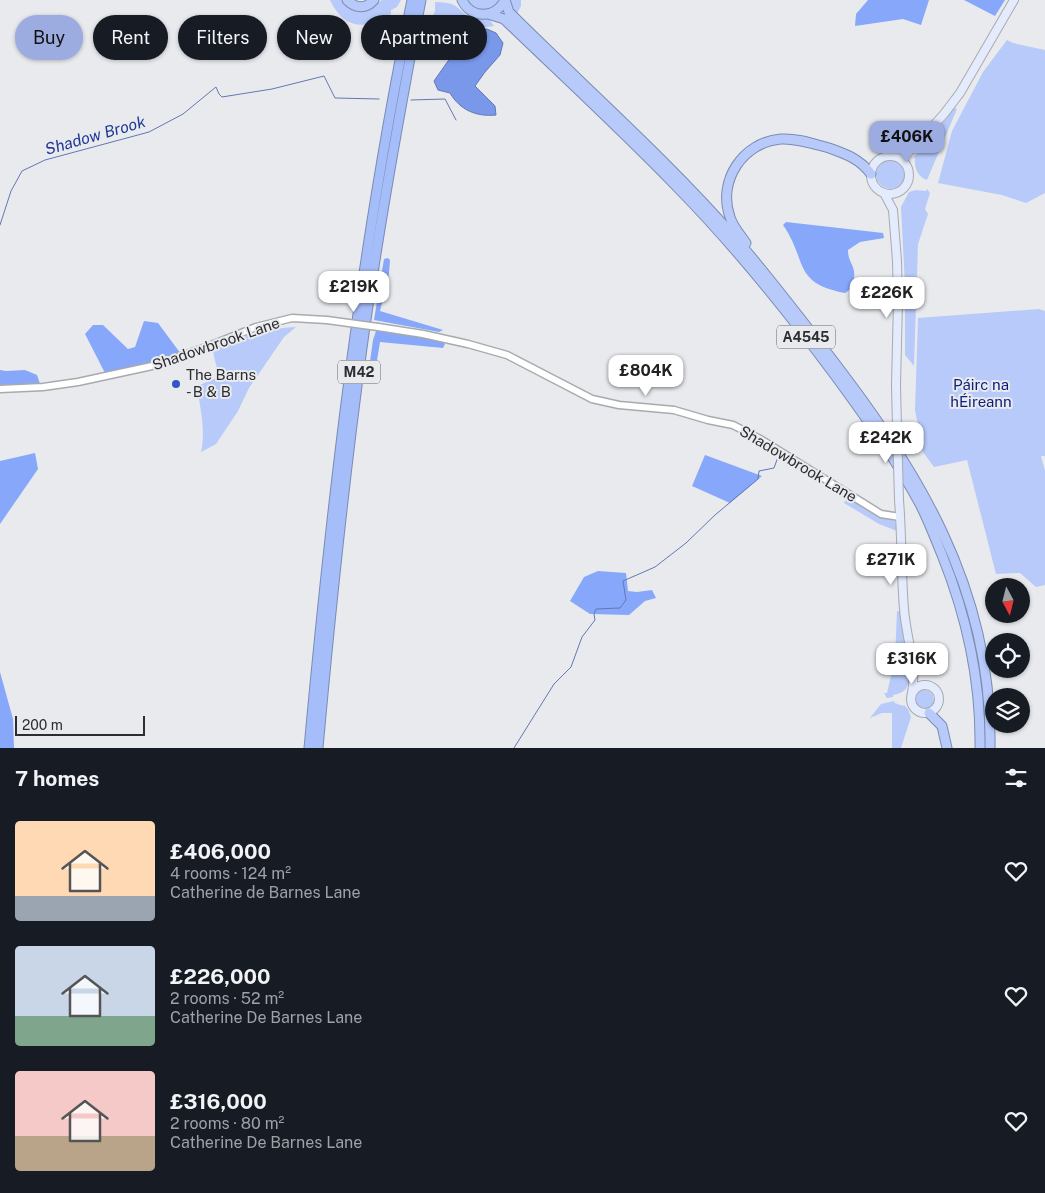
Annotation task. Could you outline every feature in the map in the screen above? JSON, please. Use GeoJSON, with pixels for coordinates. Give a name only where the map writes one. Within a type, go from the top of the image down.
{"type":"FeatureCollection","features":[{"type":"Feature","properties":{"kind":"highway"},"geometry":{"type":"LineString","coordinates":[[347,0],[354,6],[360,7],[367,6],[374,0]]}},
{"type":"Feature","properties":{"kind":"highway","name":"M42"},"geometry":{"type":"LineString","coordinates":[[309,748],[353,347],[386,137],[412,0]]}},
{"type":"Feature","properties":{"kind":"highway","name":"M42"},"geometry":{"type":"LineString","coordinates":[[318,748],[362,347],[386,196],[421,0]]}},
{"type":"Feature","properties":{"kind":"highway"},"geometry":{"type":"LineString","coordinates":[[461,1],[472,12],[488,14],[497,10],[505,0]]}},
{"type":"Feature","properties":{"kind":"highway","name":"A4545"},"geometry":{"type":"LineString","coordinates":[[505,0],[510,12],[519,22],[643,143],[724,226],[793,309],[846,378],[904,461],[922,490],[945,537],[965,585],[978,634],[988,690],[990,748]]}},
{"type":"Feature","properties":{"kind":"highway","name":"A4545"},"geometry":{"type":"LineString","coordinates":[[488,14],[504,19],[698,208],[781,305],[888,451],[932,529],[956,595],[974,665],[980,748]]}},
{"type":"Feature","properties":{"kind":"highway"},"geometry":{"type":"LineString","coordinates":[[793,309],[775,281],[734,227],[731,220],[726,196],[735,168],[744,156],[754,148],[769,142],[785,139],[806,142],[848,155],[860,162],[871,174]]}},
{"type":"Feature","properties":{"kind":"highway"},"geometry":{"type":"LineString","coordinates":[[929,713],[942,726],[947,748]]}},
{"type":"Feature","properties":{"kind":"main road"},"geometry":{"type":"LineString","coordinates":[[914,668],[928,686],[936,690],[939,699],[936,708],[929,713],[920,713],[914,709],[910,701],[914,668],[908,643],[904,610],[896,385],[898,301],[893,210],[884,193],[873,183],[871,174],[877,161],[914,147],[937,123],[953,103],[1014,0]]}},
{"type":"Feature","properties":{"kind":"main road"},"geometry":{"type":"LineString","coordinates":[[893,210],[901,190],[909,180],[908,167],[914,147]]}},
{"type":"Feature","properties":{"kind":"main road"},"geometry":{"type":"LineString","coordinates":[[890,156],[903,160],[908,167]]}},
{"type":"Feature","properties":{"kind":"main road"},"geometry":{"type":"LineString","coordinates":[[884,193],[893,194],[901,190]]}},
{"type":"Feature","properties":{"kind":"main road"},"geometry":{"type":"LineString","coordinates":[[912,693],[918,687],[928,686]]}},
{"type":"Feature","properties":{"kind":"street","name":"Shadowbrook Lane"},"geometry":{"type":"LineString","coordinates":[[0,389],[42,387],[78,382],[152,366],[256,327],[292,318],[327,320],[378,327],[423,334],[507,355],[592,399],[619,405],[674,410],[733,425],[762,440],[873,510],[889,516],[900,517]]}},
{"type":"Feature","properties":{"kind":"green space"},"geometry":{"type":"Polygon","coordinates":[[[330,0],[342,0],[348,8],[358,12],[369,10],[382,0],[401,0],[397,7],[391,10],[389,15],[361,15],[361,25],[351,23],[351,15],[340,15],[330,0]]]}},
{"type":"Feature","properties":{"kind":"green space"},"geometry":{"type":"Polygon","coordinates":[[[465,0],[500,0],[490,8],[477,10],[465,0]]]}},
{"type":"Feature","properties":{"kind":"green space"},"geometry":{"type":"Polygon","coordinates":[[[510,0],[521,0],[521,6],[517,14],[511,6],[510,0]]]}},
{"type":"Feature","properties":{"kind":"green space"},"geometry":{"type":"Polygon","coordinates":[[[435,2],[448,3],[466,15],[433,15],[435,2]]]}},
{"type":"Feature","properties":{"kind":"green space"},"geometry":{"type":"Polygon","coordinates":[[[487,19],[489,19],[494,26],[487,27],[487,19]]]}},
{"type":"Feature","properties":{"kind":"green space"},"geometry":{"type":"Polygon","coordinates":[[[1007,40],[1045,50],[1045,193],[1026,203],[1002,195],[938,183],[952,131],[983,72],[1007,40]]]}},
{"type":"Feature","properties":{"kind":"green space"},"geometry":{"type":"Polygon","coordinates":[[[954,108],[957,109],[927,180],[924,179],[916,169],[915,158],[913,158],[936,135],[936,132],[954,108]]]}},
{"type":"Feature","properties":{"kind":"green space"},"geometry":{"type":"Polygon","coordinates":[[[891,159],[902,163],[906,174],[902,185],[891,189],[880,185],[876,174],[880,163],[891,159]]]}},
{"type":"Feature","properties":{"kind":"green space"},"geometry":{"type":"Polygon","coordinates":[[[927,189],[930,193],[925,209],[928,214],[918,244],[914,366],[905,355],[905,285],[901,207],[909,192],[916,190],[926,191],[927,189]]]}},
{"type":"Feature","properties":{"kind":"green space","name":"Páirc na hÉireann"},"geometry":{"type":"Polygon","coordinates":[[[1039,309],[1045,311],[1045,456],[1041,456],[1045,471],[1045,585],[1036,587],[1030,582],[1030,578],[1026,578],[1020,573],[996,574],[967,460],[934,467],[923,452],[915,410],[918,318],[1039,309]]]}},
{"type":"Feature","properties":{"kind":"green space"},"geometry":{"type":"Polygon","coordinates":[[[296,327],[284,337],[249,388],[238,411],[216,444],[201,452],[203,427],[197,386],[219,377],[212,348],[263,331],[296,327]]]}},
{"type":"Feature","properties":{"kind":"green space"},"geometry":{"type":"Polygon","coordinates":[[[848,497],[874,513],[895,521],[897,531],[879,524],[844,503],[848,497]]]}},
{"type":"Feature","properties":{"kind":"green space"},"geometry":{"type":"Polygon","coordinates":[[[897,611],[901,612],[911,677],[905,690],[893,695],[893,697],[887,698],[884,693],[887,693],[895,659],[897,611]]]}},
{"type":"Feature","properties":{"kind":"green space"},"geometry":{"type":"Polygon","coordinates":[[[924,690],[931,693],[934,700],[931,707],[924,710],[917,707],[914,700],[917,693],[924,690]]]}},
{"type":"Feature","properties":{"kind":"green space"},"geometry":{"type":"Polygon","coordinates":[[[894,701],[904,705],[911,717],[901,748],[892,748],[892,713],[882,713],[870,718],[881,704],[894,701]]]}},
{"type":"Feature","properties":{"kind":"shaded area"},"geometry":{"type":"Polygon","coordinates":[[[868,0],[929,0],[921,25],[903,19],[855,26],[856,14],[868,0]]]}},
{"type":"Feature","properties":{"kind":"shaded area"},"geometry":{"type":"Polygon","coordinates":[[[964,0],[1005,0],[995,16],[964,0]]]}},
{"type":"Feature","properties":{"kind":"shaded area"},"geometry":{"type":"Polygon","coordinates":[[[487,29],[496,33],[503,43],[500,55],[475,86],[495,106],[496,115],[482,115],[469,111],[459,104],[450,93],[438,90],[434,81],[449,60],[487,60],[487,29]]]}},
{"type":"Feature","properties":{"kind":"shaded area"},"geometry":{"type":"Polygon","coordinates":[[[786,222],[883,233],[884,238],[860,242],[848,250],[854,275],[852,288],[845,293],[828,289],[809,277],[783,225],[786,222]]]}},
{"type":"Feature","properties":{"kind":"shaded area"},"geometry":{"type":"Polygon","coordinates":[[[388,258],[390,260],[389,274],[380,311],[443,330],[439,332],[374,320],[384,259],[388,258]]]}},
{"type":"Feature","properties":{"kind":"shaded area"},"geometry":{"type":"Polygon","coordinates":[[[144,321],[158,323],[181,354],[105,373],[85,334],[93,325],[103,325],[128,349],[135,347],[144,321]]]}},
{"type":"Feature","properties":{"kind":"shaded area"},"geometry":{"type":"Polygon","coordinates":[[[380,329],[445,344],[443,348],[380,342],[374,379],[370,379],[368,376],[373,340],[376,331],[380,329]]]}},
{"type":"Feature","properties":{"kind":"shaded area"},"geometry":{"type":"Polygon","coordinates":[[[0,370],[25,370],[37,375],[40,384],[0,385],[0,370]]]}},
{"type":"Feature","properties":{"kind":"shaded area"},"geometry":{"type":"Polygon","coordinates":[[[35,453],[38,469],[0,524],[0,461],[35,453]]]}},
{"type":"Feature","properties":{"kind":"shaded area"},"geometry":{"type":"Polygon","coordinates":[[[705,455],[762,476],[730,503],[692,486],[705,455]]]}},
{"type":"Feature","properties":{"kind":"shaded area"},"geometry":{"type":"Polygon","coordinates":[[[598,571],[626,573],[628,591],[652,590],[656,598],[645,601],[629,615],[590,614],[570,601],[584,577],[598,571]]]}},
{"type":"Feature","properties":{"kind":"shaded area"},"geometry":{"type":"Polygon","coordinates":[[[0,672],[13,719],[14,748],[0,748],[0,672]]]}},
{"type":"Feature","properties":{"kind":"waterway","name":"Shadow Brook"},"geometry":{"type":"LineString","coordinates":[[0,225],[11,191],[22,171],[45,160],[149,132],[183,114],[216,87],[222,97],[272,89],[324,76],[335,98],[379,99]]}},
{"type":"Feature","properties":{"kind":"waterway","name":"Shadow Brook"},"geometry":{"type":"LineString","coordinates":[[411,100],[445,99],[456,120]]}},
{"type":"Feature","properties":{"kind":"waterway"},"geometry":{"type":"LineString","coordinates":[[514,748],[554,684],[571,667],[582,637],[595,620],[594,614],[596,609],[620,608],[626,600],[623,581],[655,567],[686,543],[715,515],[758,479],[759,471],[774,468],[778,457]]}},
{"type":"Feature","properties":{"kind":"place","name":"The Barns - B & B"},"geometry":{"type":"Point","coordinates":[176,384]}}]}
